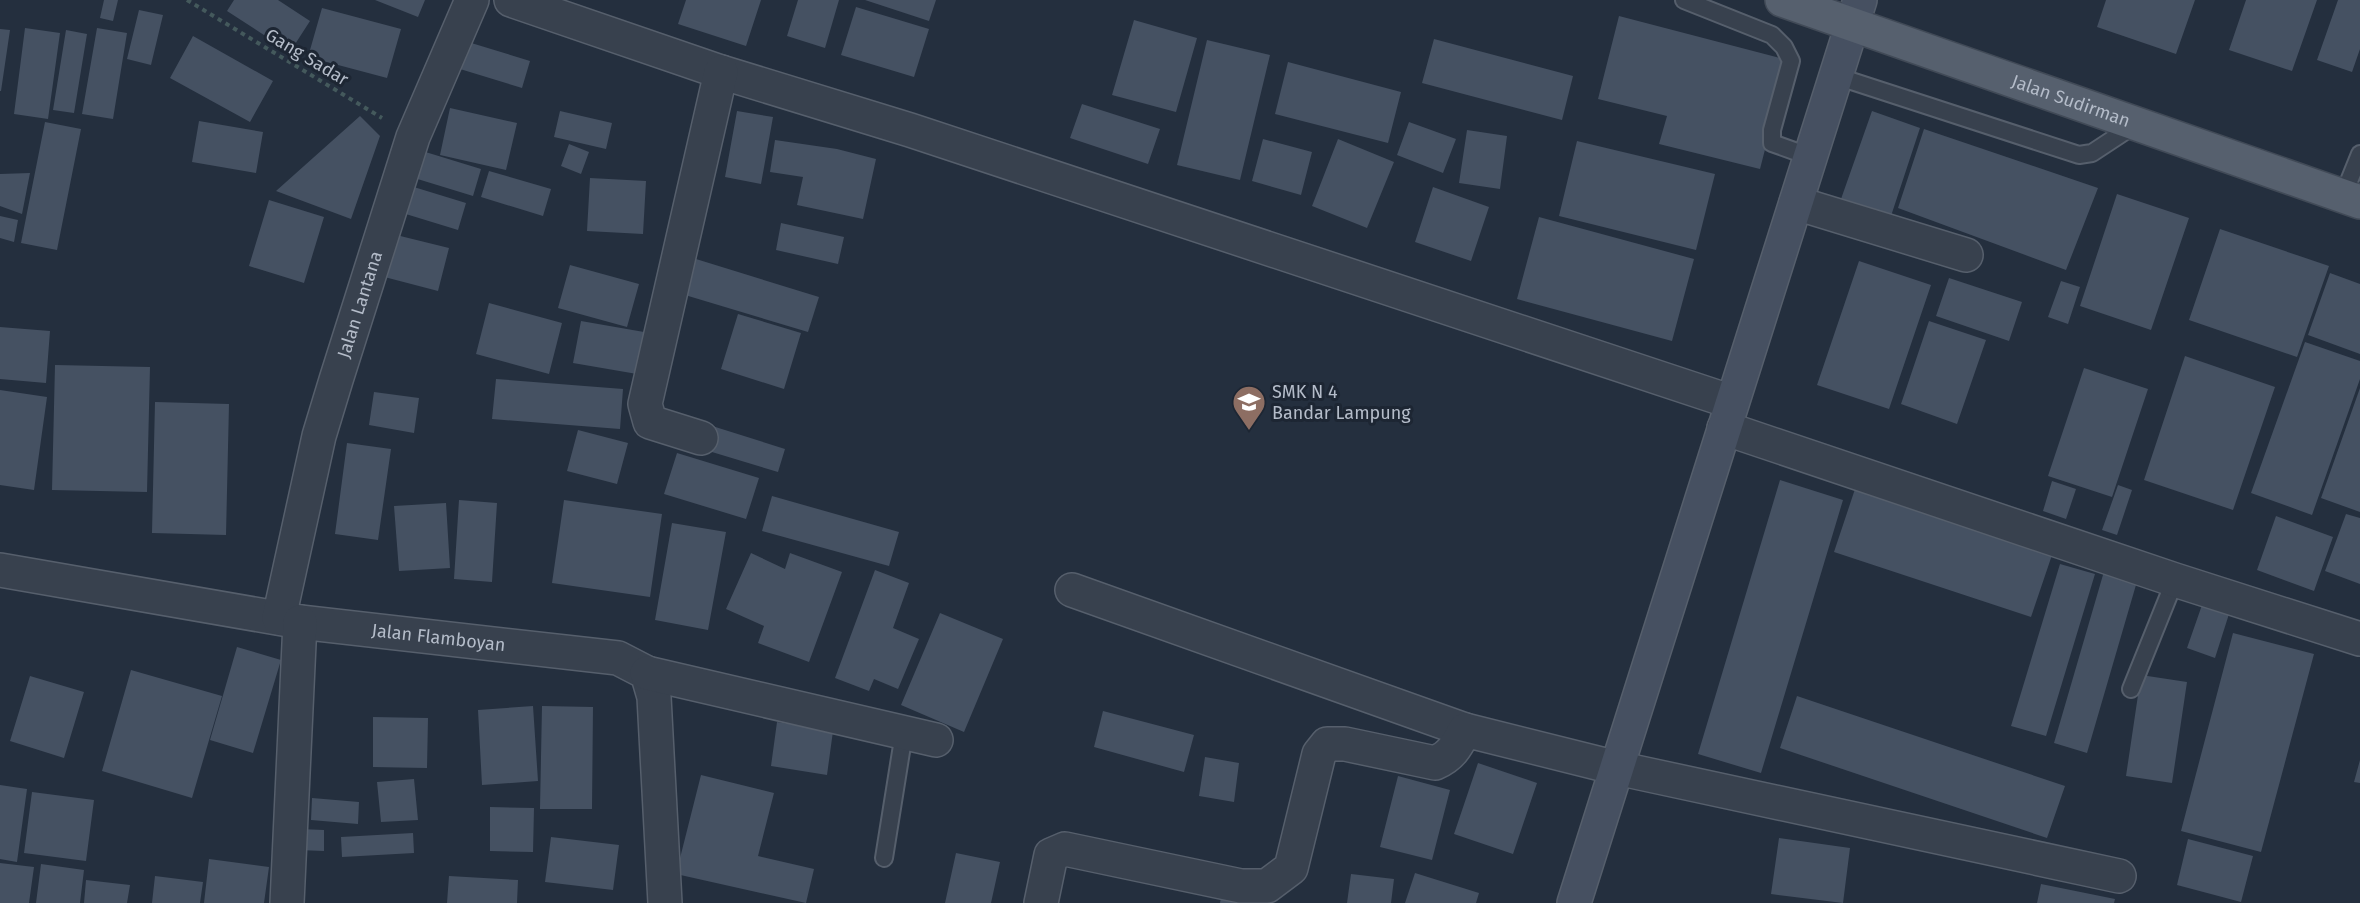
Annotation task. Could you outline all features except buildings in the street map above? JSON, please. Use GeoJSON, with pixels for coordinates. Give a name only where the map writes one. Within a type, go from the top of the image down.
{"type":"FeatureCollection","features":[{"type":"Feature","properties":{"kind":"main road","name":"Jalan Sudirman"},"geometry":{"type":"LineString","coordinates":[[1782,0],[1856,13],[2136,124],[2352,199]]}},
{"type":"Feature","properties":{"kind":"street","name":"Jalan Lantana"},"geometry":{"type":"LineString","coordinates":[[287,903],[289,620],[319,436],[413,137],[472,0]]}},
{"type":"Feature","properties":{"kind":"street"},"geometry":{"type":"LineString","coordinates":[[511,0],[721,72],[910,130],[1728,415],[2175,580],[2360,639]]}},
{"type":"Feature","properties":{"kind":"street"},"geometry":{"type":"LineString","coordinates":[[1574,903],[1856,13]]}},
{"type":"Feature","properties":{"kind":"street"},"geometry":{"type":"LineString","coordinates":[[701,438],[650,422],[645,404],[721,72]]}},
{"type":"Feature","properties":{"kind":"street"},"geometry":{"type":"LineString","coordinates":[[1796,203],[1966,255]]}},
{"type":"Feature","properties":{"kind":"street","name":"Jalan Flamboyan"},"geometry":{"type":"LineString","coordinates":[[0,570],[289,620],[618,658],[647,673],[936,740]]}},
{"type":"Feature","properties":{"kind":"street"},"geometry":{"type":"LineString","coordinates":[[1072,590],[1465,730],[1617,768],[2119,876]]}},
{"type":"Feature","properties":{"kind":"street"},"geometry":{"type":"LineString","coordinates":[[647,673],[654,697],[665,903]]}},
{"type":"Feature","properties":{"kind":"street"},"geometry":{"type":"LineString","coordinates":[[1041,903],[1051,855],[1065,849],[1241,886],[1267,886],[1291,868],[1319,753],[1327,744],[1345,744],[1436,763],[1447,758],[1456,748],[1465,730]]}},
{"type":"Feature","properties":{"kind":"lane"},"geometry":{"type":"LineString","coordinates":[[1684,0],[1772,35],[1784,47],[1791,62],[1772,130],[1772,143],[1811,157]]}},
{"type":"Feature","properties":{"kind":"lane"},"geometry":{"type":"LineString","coordinates":[[1836,76],[2079,155],[2092,153],[2136,124]]}},
{"type":"Feature","properties":{"kind":"lane"},"geometry":{"type":"LineString","coordinates":[[2352,199],[2360,154]]}},
{"type":"Feature","properties":{"kind":"lane"},"geometry":{"type":"LineString","coordinates":[[2131,689],[2175,580]]}},
{"type":"Feature","properties":{"kind":"lane"},"geometry":{"type":"LineString","coordinates":[[884,858],[904,733]]}},
{"type":"Feature","properties":{"kind":"path","name":"Gang Sadar"},"geometry":{"type":"LineString","coordinates":[[187,0],[413,137]]}},
{"type":"Feature","properties":{"kind":"place","name":"SMK N 4 Bandar Lampung"},"geometry":{"type":"Point","coordinates":[1249,431]}}]}
